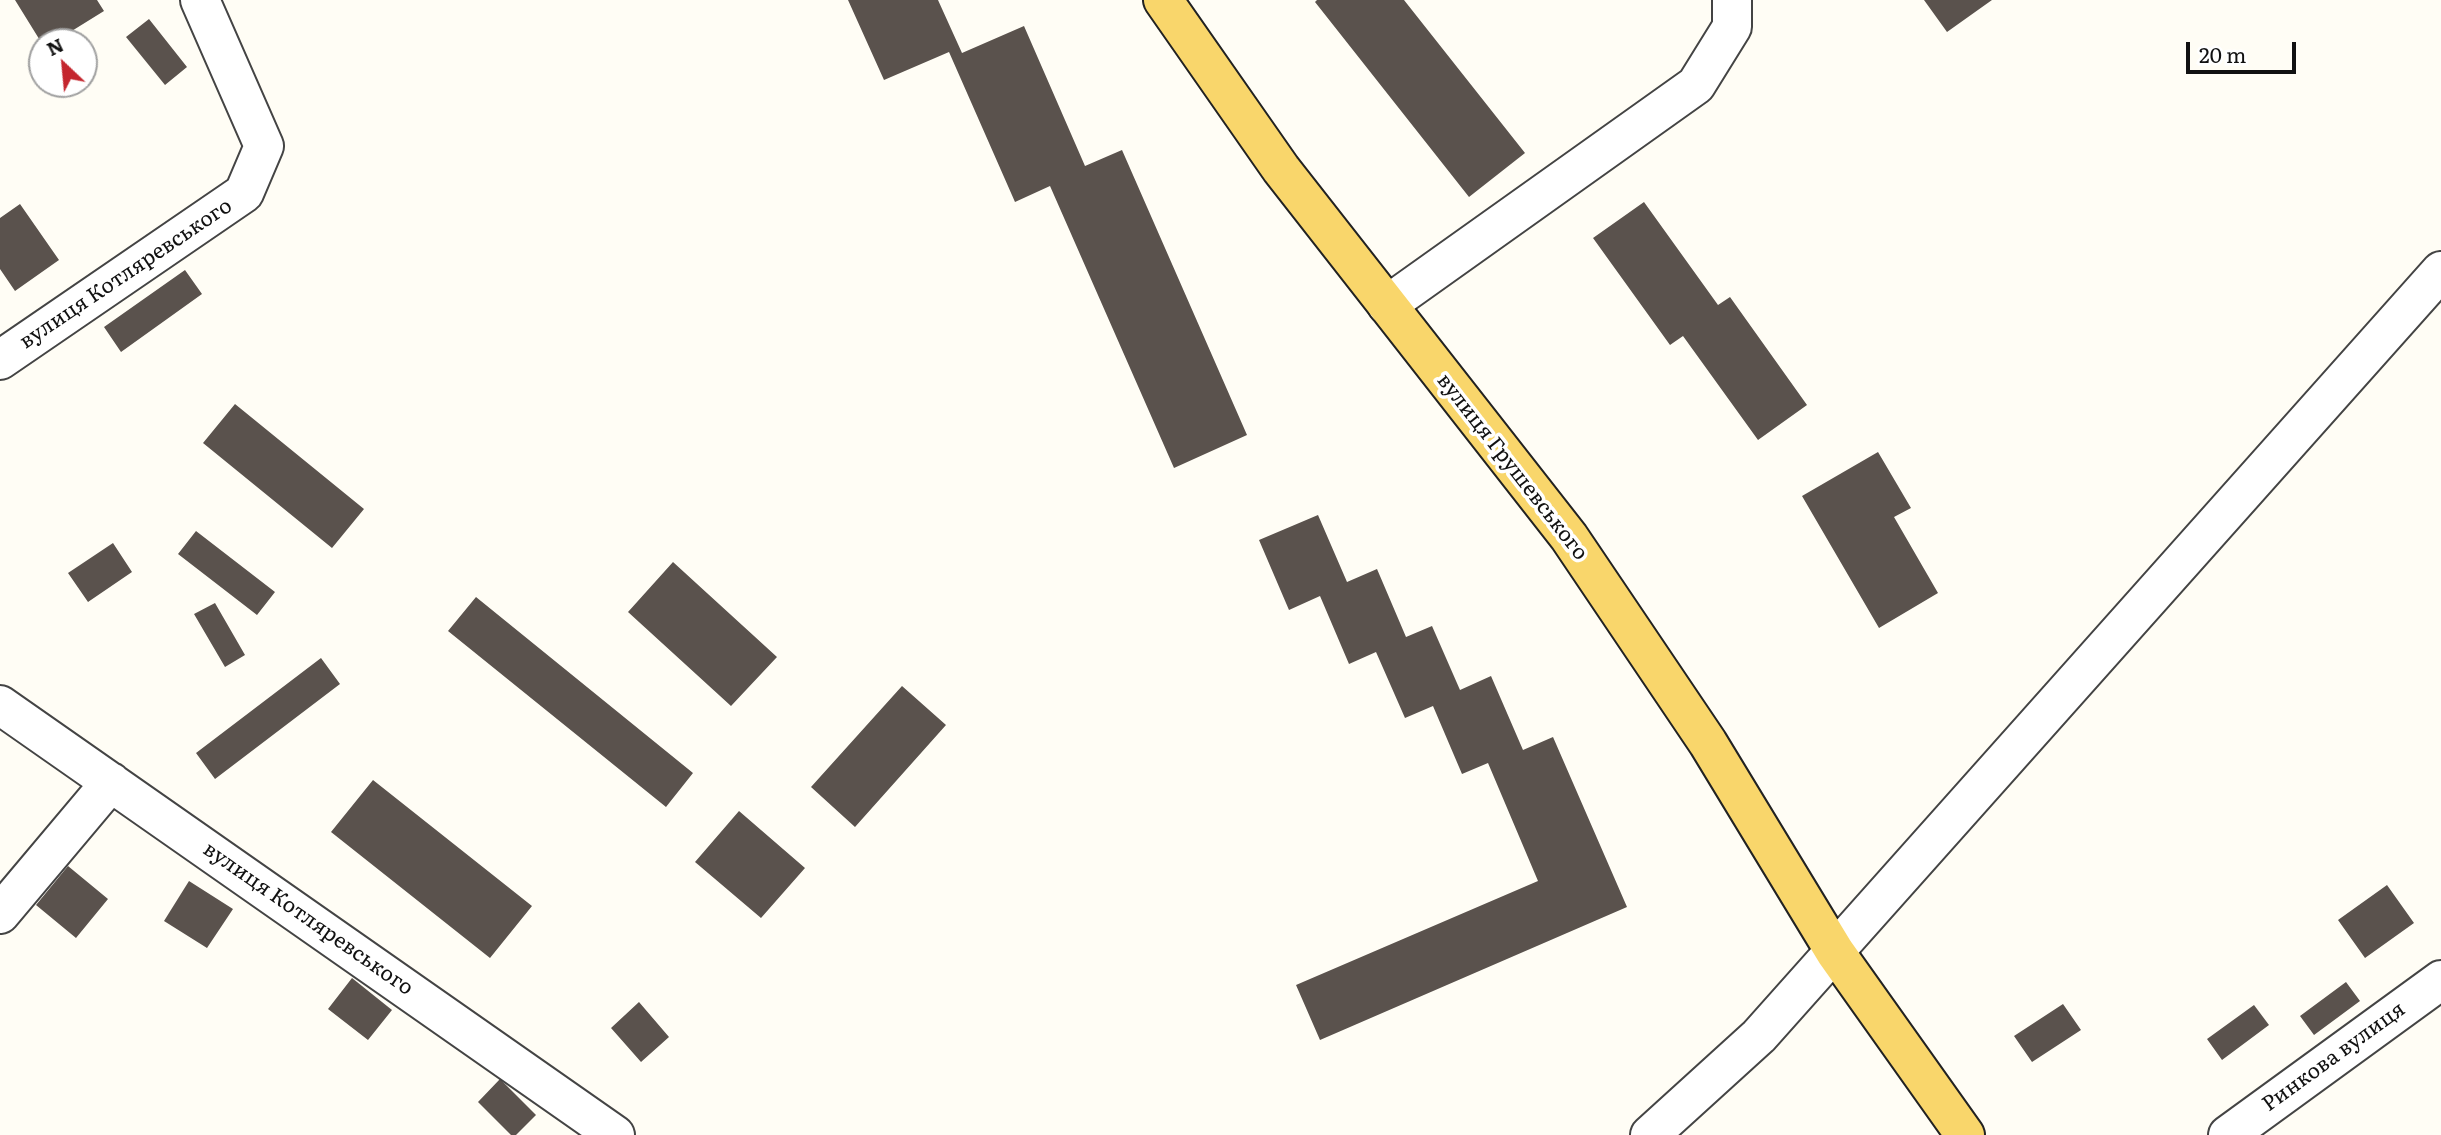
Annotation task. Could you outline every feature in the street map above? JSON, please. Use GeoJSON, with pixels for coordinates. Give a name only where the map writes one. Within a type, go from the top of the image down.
{"type":"FeatureCollection","features":[{"type":"Feature","properties":{"kind":"main road","name":"вулиця Грушевського"},"geometry":{"type":"LineString","coordinates":[[1163,0],[1280,169],[1569,537],[1708,743],[1835,952],[1965,1135]]}},
{"type":"Feature","properties":{"kind":"street","name":"вулиця Котляревського"},"geometry":{"type":"LineString","coordinates":[[0,360],[244,193],[264,146],[200,0]]}},
{"type":"Feature","properties":{"kind":"street"},"geometry":{"type":"LineString","coordinates":[[1387,305],[1696,85],[1732,27],[1732,0]]}},
{"type":"Feature","properties":{"kind":"street"},"geometry":{"type":"LineString","coordinates":[[1650,1135],[1759,1036],[2441,271]]}},
{"type":"Feature","properties":{"kind":"street","name":"вулиця Котляревського"},"geometry":{"type":"LineString","coordinates":[[0,705],[615,1135]]}},
{"type":"Feature","properties":{"kind":"street"},"geometry":{"type":"LineString","coordinates":[[0,914],[111,782]]}},
{"type":"Feature","properties":{"kind":"street","name":"Ринкова вулиця"},"geometry":{"type":"LineString","coordinates":[[2228,1135],[2441,980]]}},
{"type":"Feature","properties":{"kind":"building"},"geometry":{"type":"Polygon","coordinates":[[[15,0],[97,0],[104,11],[77,28],[32,28],[15,0]]]}},
{"type":"Feature","properties":{"kind":"building"},"geometry":{"type":"Polygon","coordinates":[[[848,0],[938,0],[962,53],[1024,26],[1085,166],[1122,150],[1247,435],[1174,468],[1050,186],[1015,202],[949,52],[884,80],[848,0]]]}},
{"type":"Feature","properties":{"kind":"building"},"geometry":{"type":"Polygon","coordinates":[[[1404,0],[1525,153],[1469,197],[1315,2],[1404,0]]]}},
{"type":"Feature","properties":{"kind":"building"},"geometry":{"type":"Polygon","coordinates":[[[1924,0],[1992,0],[1947,32],[1924,0]]]}},
{"type":"Feature","properties":{"kind":"building"},"geometry":{"type":"Polygon","coordinates":[[[149,19],[187,67],[165,85],[126,37],[149,19]]]}},
{"type":"Feature","properties":{"kind":"building"},"geometry":{"type":"Polygon","coordinates":[[[1644,202],[1718,305],[1730,297],[1807,405],[1758,440],[1683,336],[1670,345],[1593,238],[1644,202]]]}},
{"type":"Feature","properties":{"kind":"building"},"geometry":{"type":"Polygon","coordinates":[[[20,204],[59,260],[15,291],[0,269],[0,218],[20,204]]]}},
{"type":"Feature","properties":{"kind":"building"},"geometry":{"type":"Polygon","coordinates":[[[185,270],[202,294],[121,352],[104,327],[185,270]]]}},
{"type":"Feature","properties":{"kind":"building"},"geometry":{"type":"Polygon","coordinates":[[[235,404],[364,509],[332,548],[203,443],[235,404]]]}},
{"type":"Feature","properties":{"kind":"building"},"geometry":{"type":"Polygon","coordinates":[[[1878,452],[1911,508],[1894,517],[1938,593],[1879,628],[1802,496],[1878,452]]]}},
{"type":"Feature","properties":{"kind":"building"},"geometry":{"type":"Polygon","coordinates":[[[1318,515],[1347,582],[1377,569],[1406,637],[1432,626],[1460,690],[1491,676],[1523,750],[1553,737],[1627,907],[1320,1040],[1296,985],[1538,881],[1488,763],[1462,774],[1433,706],[1405,718],[1376,652],[1349,664],[1320,596],[1289,610],[1259,540],[1318,515]]]}},
{"type":"Feature","properties":{"kind":"building"},"geometry":{"type":"Polygon","coordinates":[[[196,531],[275,592],[257,615],[178,554],[196,531]]]}},
{"type":"Feature","properties":{"kind":"building"},"geometry":{"type":"Polygon","coordinates":[[[113,543],[132,572],[88,602],[68,573],[113,543]]]}},
{"type":"Feature","properties":{"kind":"building"},"geometry":{"type":"Polygon","coordinates":[[[673,562],[777,657],[731,706],[628,612],[673,562]]]}},
{"type":"Feature","properties":{"kind":"building"},"geometry":{"type":"Polygon","coordinates":[[[476,597],[693,773],[666,807],[448,631],[476,597]]]}},
{"type":"Feature","properties":{"kind":"building"},"geometry":{"type":"Polygon","coordinates":[[[215,603],[245,655],[225,667],[194,614],[215,603]]]}},
{"type":"Feature","properties":{"kind":"building"},"geometry":{"type":"Polygon","coordinates":[[[321,658],[340,684],[215,779],[196,753],[321,658]]]}},
{"type":"Feature","properties":{"kind":"building"},"geometry":{"type":"Polygon","coordinates":[[[902,686],[946,725],[855,827],[811,787],[902,686]]]}},
{"type":"Feature","properties":{"kind":"building"},"geometry":{"type":"Polygon","coordinates":[[[373,780],[532,906],[490,958],[331,832],[373,780]]]}},
{"type":"Feature","properties":{"kind":"building"},"geometry":{"type":"Polygon","coordinates":[[[739,811],[805,868],[761,918],[695,862],[739,811]]]}},
{"type":"Feature","properties":{"kind":"building"},"geometry":{"type":"Polygon","coordinates":[[[68,866],[108,899],[76,938],[36,905],[68,866]]]}},
{"type":"Feature","properties":{"kind":"building"},"geometry":{"type":"Polygon","coordinates":[[[189,881],[233,909],[207,948],[164,921],[189,881]]]}},
{"type":"Feature","properties":{"kind":"building"},"geometry":{"type":"Polygon","coordinates":[[[2387,885],[2414,923],[2365,958],[2338,920],[2387,885]]]}},
{"type":"Feature","properties":{"kind":"building"},"geometry":{"type":"Polygon","coordinates":[[[352,978],[392,1010],[368,1040],[328,1009],[352,978]]]}},
{"type":"Feature","properties":{"kind":"building"},"geometry":{"type":"Polygon","coordinates":[[[2346,982],[2360,1001],[2314,1035],[2300,1016],[2346,982]]]}},
{"type":"Feature","properties":{"kind":"building"},"geometry":{"type":"Polygon","coordinates":[[[639,1002],[669,1037],[641,1062],[611,1028],[639,1002]]]}},
{"type":"Feature","properties":{"kind":"building"},"geometry":{"type":"Polygon","coordinates":[[[2063,1004],[2081,1030],[2032,1062],[2014,1036],[2063,1004]]]}},
{"type":"Feature","properties":{"kind":"building"},"geometry":{"type":"Polygon","coordinates":[[[2254,1005],[2269,1025],[2222,1060],[2207,1039],[2254,1005]]]}},
{"type":"Feature","properties":{"kind":"building"},"geometry":{"type":"Polygon","coordinates":[[[500,1079],[536,1115],[516,1135],[511,1135],[478,1102],[500,1079]]]}}]}
